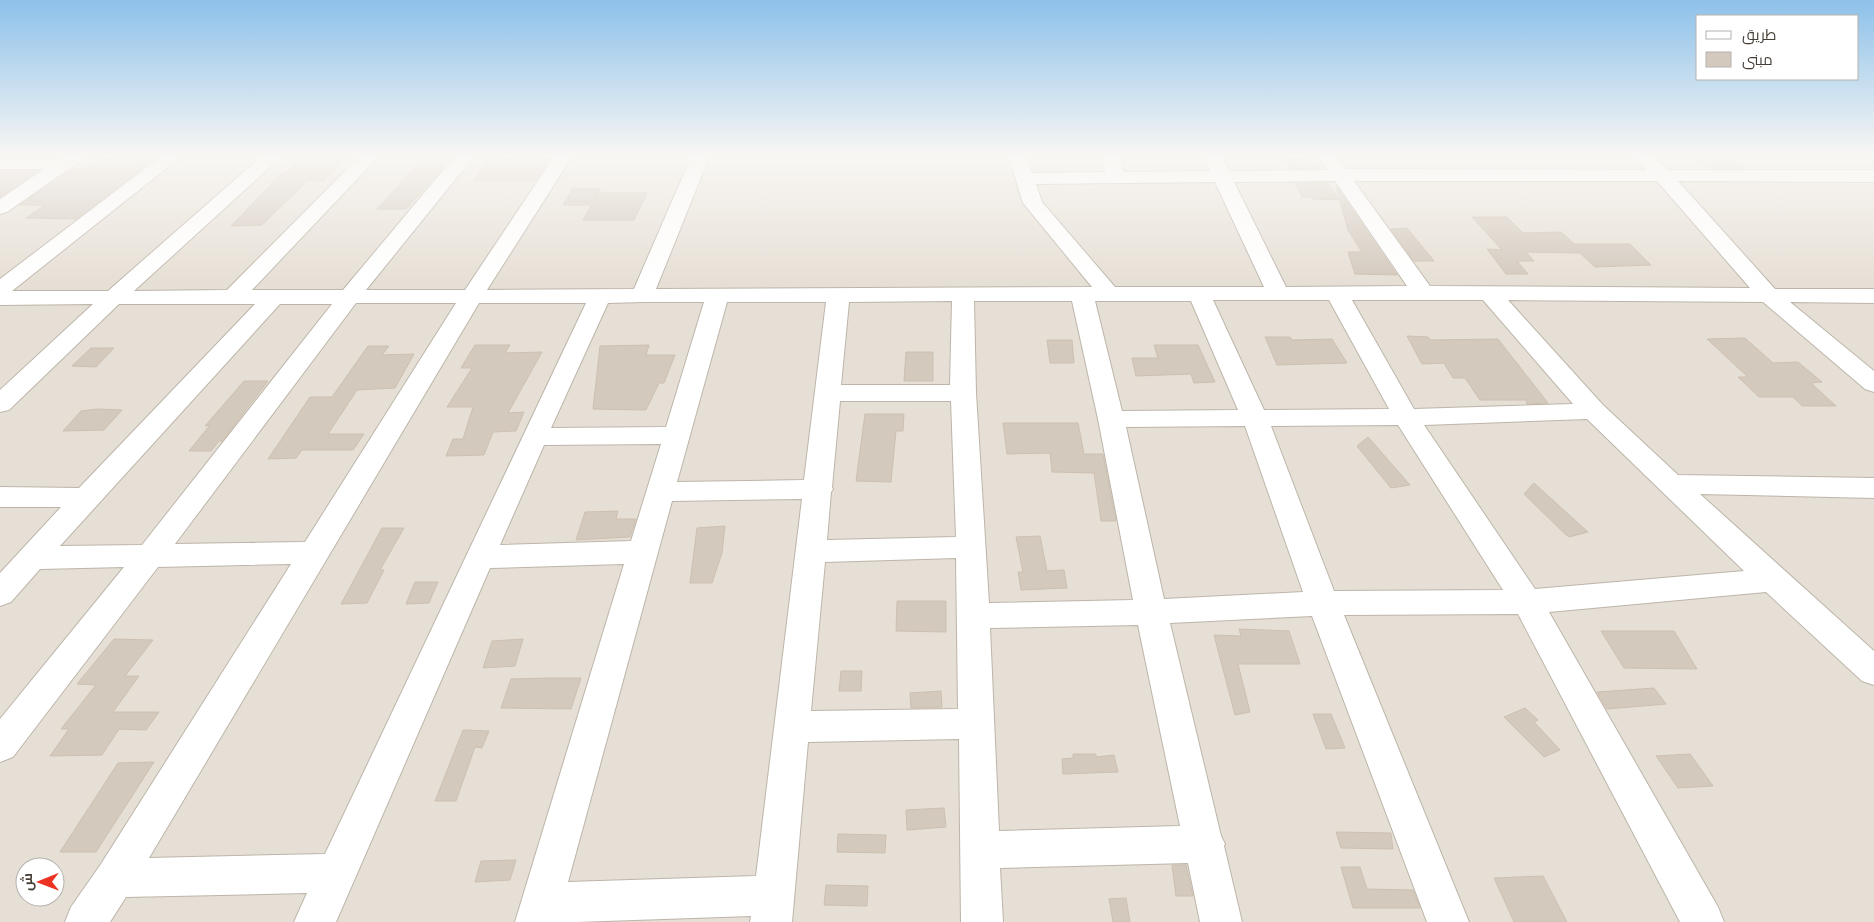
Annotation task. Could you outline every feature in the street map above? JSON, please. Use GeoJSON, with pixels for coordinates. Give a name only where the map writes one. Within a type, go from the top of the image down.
{"type":"FeatureCollection","features":[{"type":"Feature","properties":{"kind":"street"},"geometry":{"type":"LineString","coordinates":[[0,208],[15,198]]}},
{"type":"Feature","properties":{"kind":"street"},"geometry":{"type":"LineString","coordinates":[[1,297],[122,198]]}},
{"type":"Feature","properties":{"kind":"street"},"geometry":{"type":"LineString","coordinates":[[0,404],[114,297],[226,198]]}},
{"type":"Feature","properties":{"kind":"street"},"geometry":{"type":"LineString","coordinates":[[233,297],[328,198]]}},
{"type":"Feature","properties":{"kind":"street"},"geometry":{"type":"LineString","coordinates":[[0,746],[150,556],[348,297],[430,198]]}},
{"type":"Feature","properties":{"kind":"street"},"geometry":{"type":"LineString","coordinates":[[86,922],[115,878],[472,296],[536,198]]}},
{"type":"Feature","properties":{"kind":"street"},"geometry":{"type":"LineString","coordinates":[[642,296],[683,198]]}},
{"type":"Feature","properties":{"kind":"street"},"geometry":{"type":"LineString","coordinates":[[1031,198],[1096,295],[1111,419],[1151,612],[1205,844],[1221,922]]}},
{"type":"Feature","properties":{"kind":"street"},"geometry":{"type":"LineString","coordinates":[[1232,198],[1278,294]]}},
{"type":"Feature","properties":{"kind":"street"},"geometry":{"type":"LineString","coordinates":[[1357,198],[1423,292]]}},
{"type":"Feature","properties":{"kind":"street"},"geometry":{"type":"LineString","coordinates":[[1682,198],[1769,296],[1874,384]]}},
{"type":"Feature","properties":{"kind":"street"},"geometry":{"type":"LineString","coordinates":[[1,297],[838,296],[1423,292],[1874,296]]}},
{"type":"Feature","properties":{"kind":"street"},"geometry":{"type":"LineString","coordinates":[[1199,294],[1255,418],[1323,603],[1448,922]]}},
{"type":"Feature","properties":{"kind":"street"},"geometry":{"type":"LineString","coordinates":[[1337,294],[1406,417],[1527,602],[1703,922]]}},
{"type":"Feature","properties":{"kind":"street"},"geometry":{"type":"LineString","coordinates":[[1490,294],[1594,411],[1773,580],[1874,671]]}},
{"type":"Feature","properties":{"kind":"street"},"geometry":{"type":"LineString","coordinates":[[963,295],[963,393],[971,547],[982,922]]}},
{"type":"Feature","properties":{"kind":"street"},"geometry":{"type":"LineString","coordinates":[[315,922],[534,437],[600,296]]}},
{"type":"Feature","properties":{"kind":"street"},"geometry":{"type":"LineString","coordinates":[[717,296],[539,913],[772,909],[819,489],[838,296]]}},
{"type":"Feature","properties":{"kind":"street"},"geometry":{"type":"LineString","coordinates":[[0,594],[86,498],[274,297]]}},
{"type":"Feature","properties":{"kind":"street"},"geometry":{"type":"LineString","coordinates":[[829,393],[963,393]]}},
{"type":"Feature","properties":{"kind":"street"},"geometry":{"type":"LineString","coordinates":[[1111,419],[1406,417],[1594,411]]}},
{"type":"Feature","properties":{"kind":"street"},"geometry":{"type":"LineString","coordinates":[[534,437],[678,435]]}},
{"type":"Feature","properties":{"kind":"street"},"geometry":{"type":"LineString","coordinates":[[1672,484],[1874,488]]}},
{"type":"Feature","properties":{"kind":"street"},"geometry":{"type":"LineString","coordinates":[[661,492],[819,489]]}},
{"type":"Feature","properties":{"kind":"street"},"geometry":{"type":"LineString","coordinates":[[0,497],[86,498]]}},
{"type":"Feature","properties":{"kind":"street"},"geometry":{"type":"LineString","coordinates":[[812,551],[971,547]]}},
{"type":"Feature","properties":{"kind":"street"},"geometry":{"type":"LineString","coordinates":[[480,557],[644,552]]}},
{"type":"Feature","properties":{"kind":"street"},"geometry":{"type":"LineString","coordinates":[[32,558],[314,554]]}},
{"type":"Feature","properties":{"kind":"street"},"geometry":{"type":"LineString","coordinates":[[973,616],[1151,612],[1323,603],[1527,602],[1773,580]]}},
{"type":"Feature","properties":{"kind":"street"},"geometry":{"type":"LineString","coordinates":[[792,727],[976,724]]}},
{"type":"Feature","properties":{"kind":"street"},"geometry":{"type":"LineString","coordinates":[[980,850],[1205,844]]}},
{"type":"Feature","properties":{"kind":"street"},"geometry":{"type":"LineString","coordinates":[[115,878],[337,873]]}},
{"type":"Feature","properties":{"kind":"shaded area"},"geometry":{"type":"Polygon","coordinates":[[[0,198],[1874,198],[1874,922],[0,922],[0,198]]]}},
{"type":"Feature","properties":{"kind":"building"},"geometry":{"type":"Polygon","coordinates":[[[30,198],[104,198],[76,219],[26,218],[45,205],[20,205],[30,198]]]}},
{"type":"Feature","properties":{"kind":"building"},"geometry":{"type":"Polygon","coordinates":[[[258,198],[290,198],[262,225],[231,226],[258,198]]]}},
{"type":"Feature","properties":{"kind":"building"},"geometry":{"type":"Polygon","coordinates":[[[387,198],[416,198],[406,209],[377,209],[387,198]]]}},
{"type":"Feature","properties":{"kind":"building"},"geometry":{"type":"Polygon","coordinates":[[[567,198],[594,198],[589,205],[563,205],[567,198]]]}},
{"type":"Feature","properties":{"kind":"building"},"geometry":{"type":"Polygon","coordinates":[[[595,198],[645,198],[634,220],[583,220],[595,198]]]}},
{"type":"Feature","properties":{"kind":"building"},"geometry":{"type":"Polygon","coordinates":[[[1338,198],[1339,200],[1313,199],[1338,198]]]}},
{"type":"Feature","properties":{"kind":"building"},"geometry":{"type":"Polygon","coordinates":[[[1339,198],[1344,198],[1397,275],[1355,274],[1348,252],[1362,252],[1348,230],[1339,198]]]}},
{"type":"Feature","properties":{"kind":"building"},"geometry":{"type":"Polygon","coordinates":[[[1472,217],[1507,217],[1523,233],[1561,232],[1574,244],[1630,244],[1651,265],[1595,267],[1580,253],[1526,252],[1534,261],[1517,261],[1528,274],[1506,274],[1487,249],[1502,250],[1472,217]]]}},
{"type":"Feature","properties":{"kind":"building"},"geometry":{"type":"Polygon","coordinates":[[[1407,228],[1434,261],[1414,261],[1391,229],[1407,228]]]}},
{"type":"Feature","properties":{"kind":"building"},"geometry":{"type":"Polygon","coordinates":[[[1407,336],[1428,337],[1430,340],[1498,339],[1548,403],[1527,404],[1526,400],[1480,400],[1465,378],[1453,378],[1444,363],[1422,364],[1407,336]]]}},
{"type":"Feature","properties":{"kind":"building"},"geometry":{"type":"Polygon","coordinates":[[[1265,337],[1290,337],[1292,340],[1332,339],[1347,363],[1277,365],[1265,337]]]}},
{"type":"Feature","properties":{"kind":"building"},"geometry":{"type":"Polygon","coordinates":[[[1745,338],[1773,363],[1798,362],[1822,382],[1811,383],[1836,406],[1802,406],[1793,397],[1759,397],[1738,377],[1748,377],[1707,339],[1745,338]]]}},
{"type":"Feature","properties":{"kind":"building"},"geometry":{"type":"Polygon","coordinates":[[[1047,340],[1072,340],[1074,363],[1050,363],[1047,340]]]}},
{"type":"Feature","properties":{"kind":"building"},"geometry":{"type":"Polygon","coordinates":[[[475,345],[510,345],[505,353],[542,352],[508,413],[524,412],[516,431],[493,432],[484,455],[446,456],[453,439],[463,439],[473,407],[447,407],[472,368],[461,368],[475,345]]]}},
{"type":"Feature","properties":{"kind":"building"},"geometry":{"type":"Polygon","coordinates":[[[649,345],[646,355],[675,355],[664,383],[659,383],[646,410],[593,409],[600,346],[649,345]]]}},
{"type":"Feature","properties":{"kind":"building"},"geometry":{"type":"Polygon","coordinates":[[[1154,345],[1198,345],[1215,382],[1194,383],[1191,374],[1136,376],[1132,358],[1158,358],[1154,345]]]}},
{"type":"Feature","properties":{"kind":"building"},"geometry":{"type":"Polygon","coordinates":[[[368,346],[389,346],[382,355],[414,354],[395,388],[357,390],[328,434],[364,434],[353,450],[302,450],[296,458],[268,459],[310,397],[332,397],[368,346]]]}},
{"type":"Feature","properties":{"kind":"building"},"geometry":{"type":"Polygon","coordinates":[[[91,348],[114,348],[96,367],[72,366],[91,348]]]}},
{"type":"Feature","properties":{"kind":"building"},"geometry":{"type":"Polygon","coordinates":[[[906,352],[933,352],[933,381],[904,381],[906,352]]]}},
{"type":"Feature","properties":{"kind":"building"},"geometry":{"type":"Polygon","coordinates":[[[244,381],[268,381],[222,441],[219,441],[211,451],[189,451],[210,425],[205,426],[244,381]]]}},
{"type":"Feature","properties":{"kind":"building"},"geometry":{"type":"Polygon","coordinates":[[[97,409],[122,410],[104,430],[63,431],[81,411],[97,409]]]}},
{"type":"Feature","properties":{"kind":"building"},"geometry":{"type":"Polygon","coordinates":[[[865,414],[904,414],[903,431],[896,431],[891,482],[856,481],[865,414]]]}},
{"type":"Feature","properties":{"kind":"building"},"geometry":{"type":"Polygon","coordinates":[[[1003,423],[1078,423],[1084,454],[1103,454],[1116,521],[1101,521],[1094,473],[1052,472],[1050,453],[1007,454],[1003,423]]]}},
{"type":"Feature","properties":{"kind":"building"},"geometry":{"type":"Polygon","coordinates":[[[1368,437],[1410,485],[1391,488],[1357,446],[1368,437]]]}},
{"type":"Feature","properties":{"kind":"building"},"geometry":{"type":"Polygon","coordinates":[[[1534,483],[1588,532],[1569,537],[1565,534],[1524,494],[1534,483]]]}},
{"type":"Feature","properties":{"kind":"building"},"geometry":{"type":"Polygon","coordinates":[[[618,511],[616,519],[636,519],[630,537],[576,540],[585,512],[618,511]]]}},
{"type":"Feature","properties":{"kind":"building"},"geometry":{"type":"Polygon","coordinates":[[[725,526],[722,553],[712,583],[690,583],[697,528],[725,526]]]}},
{"type":"Feature","properties":{"kind":"building"},"geometry":{"type":"Polygon","coordinates":[[[382,528],[404,528],[380,570],[384,570],[367,603],[341,604],[382,528]]]}},
{"type":"Feature","properties":{"kind":"building"},"geometry":{"type":"Polygon","coordinates":[[[1040,536],[1047,571],[1064,570],[1067,588],[1021,590],[1018,572],[1023,572],[1016,537],[1040,536]]]}},
{"type":"Feature","properties":{"kind":"building"},"geometry":{"type":"Polygon","coordinates":[[[415,582],[438,582],[429,603],[406,604],[415,582]]]}},
{"type":"Feature","properties":{"kind":"building"},"geometry":{"type":"Polygon","coordinates":[[[897,601],[946,601],[946,632],[896,631],[897,601]]]}},
{"type":"Feature","properties":{"kind":"building"},"geometry":{"type":"Polygon","coordinates":[[[1239,629],[1289,631],[1300,664],[1238,664],[1250,712],[1235,715],[1214,635],[1241,636],[1239,629]]]}},
{"type":"Feature","properties":{"kind":"building"},"geometry":{"type":"Polygon","coordinates":[[[1601,631],[1674,631],[1697,669],[1624,668],[1601,631]]]}},
{"type":"Feature","properties":{"kind":"building"},"geometry":{"type":"Polygon","coordinates":[[[114,639],[153,640],[125,676],[139,676],[113,712],[159,712],[146,730],[119,729],[102,755],[50,756],[69,729],[61,729],[96,685],[77,684],[114,639]]]}},
{"type":"Feature","properties":{"kind":"building"},"geometry":{"type":"Polygon","coordinates":[[[523,639],[515,666],[483,668],[492,641],[523,639]]]}},
{"type":"Feature","properties":{"kind":"building"},"geometry":{"type":"Polygon","coordinates":[[[841,671],[862,671],[861,691],[839,691],[841,671]]]}},
{"type":"Feature","properties":{"kind":"building"},"geometry":{"type":"Polygon","coordinates":[[[581,678],[571,709],[501,708],[511,679],[581,678]]]}},
{"type":"Feature","properties":{"kind":"building"},"geometry":{"type":"Polygon","coordinates":[[[1654,688],[1666,704],[1607,709],[1597,692],[1654,688]]]}},
{"type":"Feature","properties":{"kind":"building"},"geometry":{"type":"Polygon","coordinates":[[[941,691],[942,707],[911,708],[910,693],[941,691]]]}},
{"type":"Feature","properties":{"kind":"building"},"geometry":{"type":"Polygon","coordinates":[[[1525,708],[1538,720],[1534,722],[1560,750],[1544,757],[1504,717],[1525,708]]]}},
{"type":"Feature","properties":{"kind":"building"},"geometry":{"type":"Polygon","coordinates":[[[1313,714],[1331,714],[1345,748],[1326,749],[1313,714]]]}},
{"type":"Feature","properties":{"kind":"building"},"geometry":{"type":"Polygon","coordinates":[[[463,730],[489,731],[482,748],[475,747],[456,801],[435,801],[463,730]]]}},
{"type":"Feature","properties":{"kind":"building"},"geometry":{"type":"Polygon","coordinates":[[[1073,754],[1096,754],[1096,757],[1114,755],[1118,772],[1063,774],[1062,759],[1073,758],[1073,754]]]}},
{"type":"Feature","properties":{"kind":"building"},"geometry":{"type":"Polygon","coordinates":[[[1690,754],[1713,786],[1678,788],[1656,756],[1690,754]]]}},
{"type":"Feature","properties":{"kind":"building"},"geometry":{"type":"Polygon","coordinates":[[[154,762],[96,852],[60,852],[118,763],[154,762]]]}},
{"type":"Feature","properties":{"kind":"building"},"geometry":{"type":"Polygon","coordinates":[[[944,808],[946,827],[907,830],[906,810],[944,808]]]}},
{"type":"Feature","properties":{"kind":"building"},"geometry":{"type":"Polygon","coordinates":[[[1336,832],[1391,833],[1393,849],[1341,848],[1336,832]]]}},
{"type":"Feature","properties":{"kind":"building"},"geometry":{"type":"Polygon","coordinates":[[[838,834],[886,835],[885,853],[837,852],[838,834]]]}},
{"type":"Feature","properties":{"kind":"building"},"geometry":{"type":"Polygon","coordinates":[[[516,860],[510,880],[475,882],[481,861],[516,860]]]}},
{"type":"Feature","properties":{"kind":"building"},"geometry":{"type":"Polygon","coordinates":[[[1172,865],[1186,865],[1193,896],[1176,896],[1172,865]]]}},
{"type":"Feature","properties":{"kind":"building"},"geometry":{"type":"Polygon","coordinates":[[[1341,867],[1360,867],[1367,889],[1413,890],[1420,908],[1353,908],[1341,867]]]}},
{"type":"Feature","properties":{"kind":"building"},"geometry":{"type":"Polygon","coordinates":[[[1543,876],[1567,922],[1514,922],[1494,878],[1543,876]]]}},
{"type":"Feature","properties":{"kind":"building"},"geometry":{"type":"Polygon","coordinates":[[[826,885],[868,886],[867,906],[824,905],[826,885]]]}},
{"type":"Feature","properties":{"kind":"building"},"geometry":{"type":"Polygon","coordinates":[[[1126,898],[1130,922],[1113,922],[1109,899],[1126,898]]]}}]}
